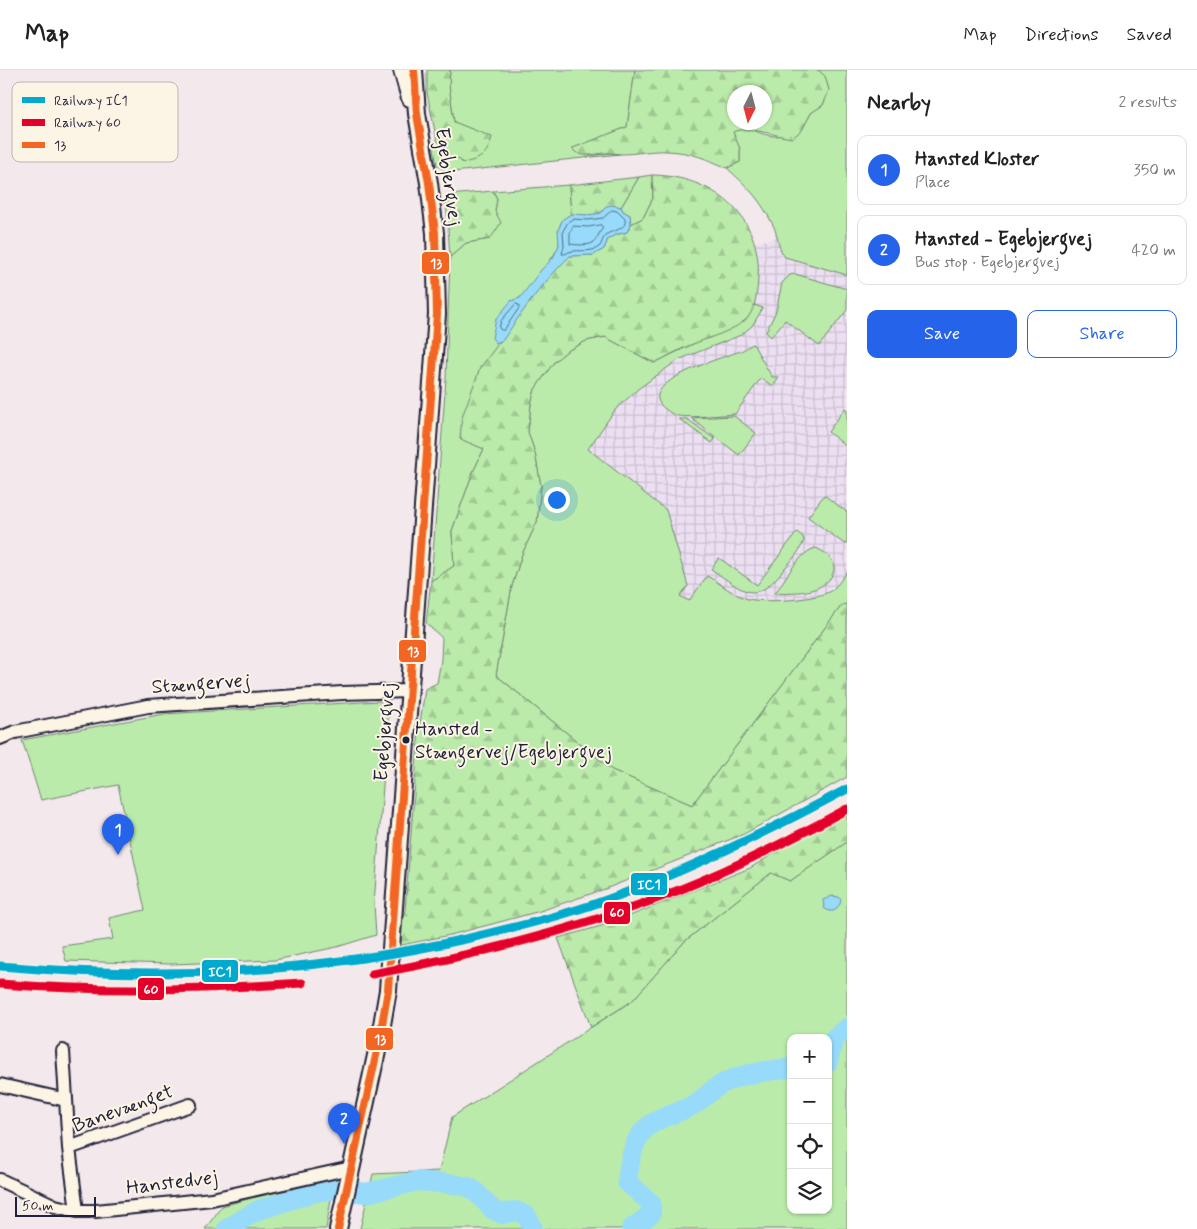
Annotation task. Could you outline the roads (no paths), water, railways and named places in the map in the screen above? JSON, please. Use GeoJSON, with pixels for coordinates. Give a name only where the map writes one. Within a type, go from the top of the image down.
{"type":"FeatureCollection","features":[{"type":"Feature","properties":{"kind":"street","name":"Egebjergvej"},"geometry":{"type":"LineString","coordinates":[[402,70],[406,87],[417,114]]}},
{"type":"Feature","properties":{"kind":"street","name":"Egebjergvej"},"geometry":{"type":"LineString","coordinates":[[338,1229],[379,1042],[388,990],[437,314],[435,233],[429,183],[417,114],[414,70]]}},
{"type":"Feature","properties":{"kind":"street","name":"Stængervej"},"geometry":{"type":"LineString","coordinates":[[0,738],[15,732],[148,706],[342,693],[409,692]]}},
{"type":"Feature","properties":{"kind":"street","name":"Banevænget"},"geometry":{"type":"LineString","coordinates":[[63,1051],[69,1148],[77,1211]]}},
{"type":"Feature","properties":{"kind":"street","name":"Banevænget"},"geometry":{"type":"LineString","coordinates":[[0,1085],[66,1100]]}},
{"type":"Feature","properties":{"kind":"street","name":"Banevænget"},"geometry":{"type":"LineString","coordinates":[[69,1148],[190,1105]]}},
{"type":"Feature","properties":{"kind":"street","name":"Hanstedvej"},"geometry":{"type":"LineString","coordinates":[[0,1180],[55,1206],[77,1211],[96,1211],[212,1199],[350,1174]]}},
{"type":"Feature","properties":{"kind":"water"},"geometry":{"type":"Polygon","coordinates":[[[606,206],[621,207],[623,211],[630,215],[631,224],[627,232],[608,239],[604,249],[593,255],[570,256],[534,296],[503,340],[496,343],[492,338],[496,319],[511,301],[520,298],[541,270],[553,258],[559,245],[558,230],[563,219],[571,214],[588,215],[601,213],[606,206]]]}},
{"type":"Feature","properties":{"kind":"water"},"geometry":{"type":"Polygon","coordinates":[[[832,896],[839,897],[841,900],[834,911],[829,911],[824,908],[823,900],[832,896]]]}},
{"type":"Feature","properties":{"kind":"waterway"},"geometry":{"type":"LineString","coordinates":[[832,1046],[834,1038],[847,1028]]}},
{"type":"Feature","properties":{"kind":"waterway"},"geometry":{"type":"LineString","coordinates":[[631,1229],[651,1214],[651,1203],[627,1182],[634,1147],[645,1129],[655,1122],[693,1105],[725,1082],[753,1073],[787,1068]]}},
{"type":"Feature","properties":{"kind":"waterway"},"geometry":{"type":"LineString","coordinates":[[227,1229],[256,1211],[314,1192],[337,1189],[366,1193],[418,1181],[469,1187],[492,1209],[502,1214],[516,1211],[527,1216],[533,1229]]}},
{"type":"Feature","properties":{"kind":"rail line","name":"IC1"},"geometry":{"type":"LineString","coordinates":[[0,966],[119,973],[236,971],[352,960],[470,938],[573,911],[668,876],[729,849],[847,789]]}},
{"type":"Feature","properties":{"kind":"rail line","name":"60"},"geometry":{"type":"LineString","coordinates":[[372,974],[528,940],[642,904],[743,862],[847,809]]}},
{"type":"Feature","properties":{"kind":"rail line","name":"60"},"geometry":{"type":"LineString","coordinates":[[0,984],[38,987],[151,989],[302,983]]}},
{"type":"Feature","properties":{"kind":"place","name":"Hansted - Stængervej/Egebjergvej"},"geometry":{"type":"Point","coordinates":[406,740]}},
{"type":"Feature","properties":{"kind":"place","name":"Hansted Kloster"},"geometry":{"type":"Point","coordinates":[118,855]}},
{"type":"Feature","properties":{"kind":"place","name":"Hansted - Egebjergvej"},"geometry":{"type":"Point","coordinates":[344,1144]}}]}
